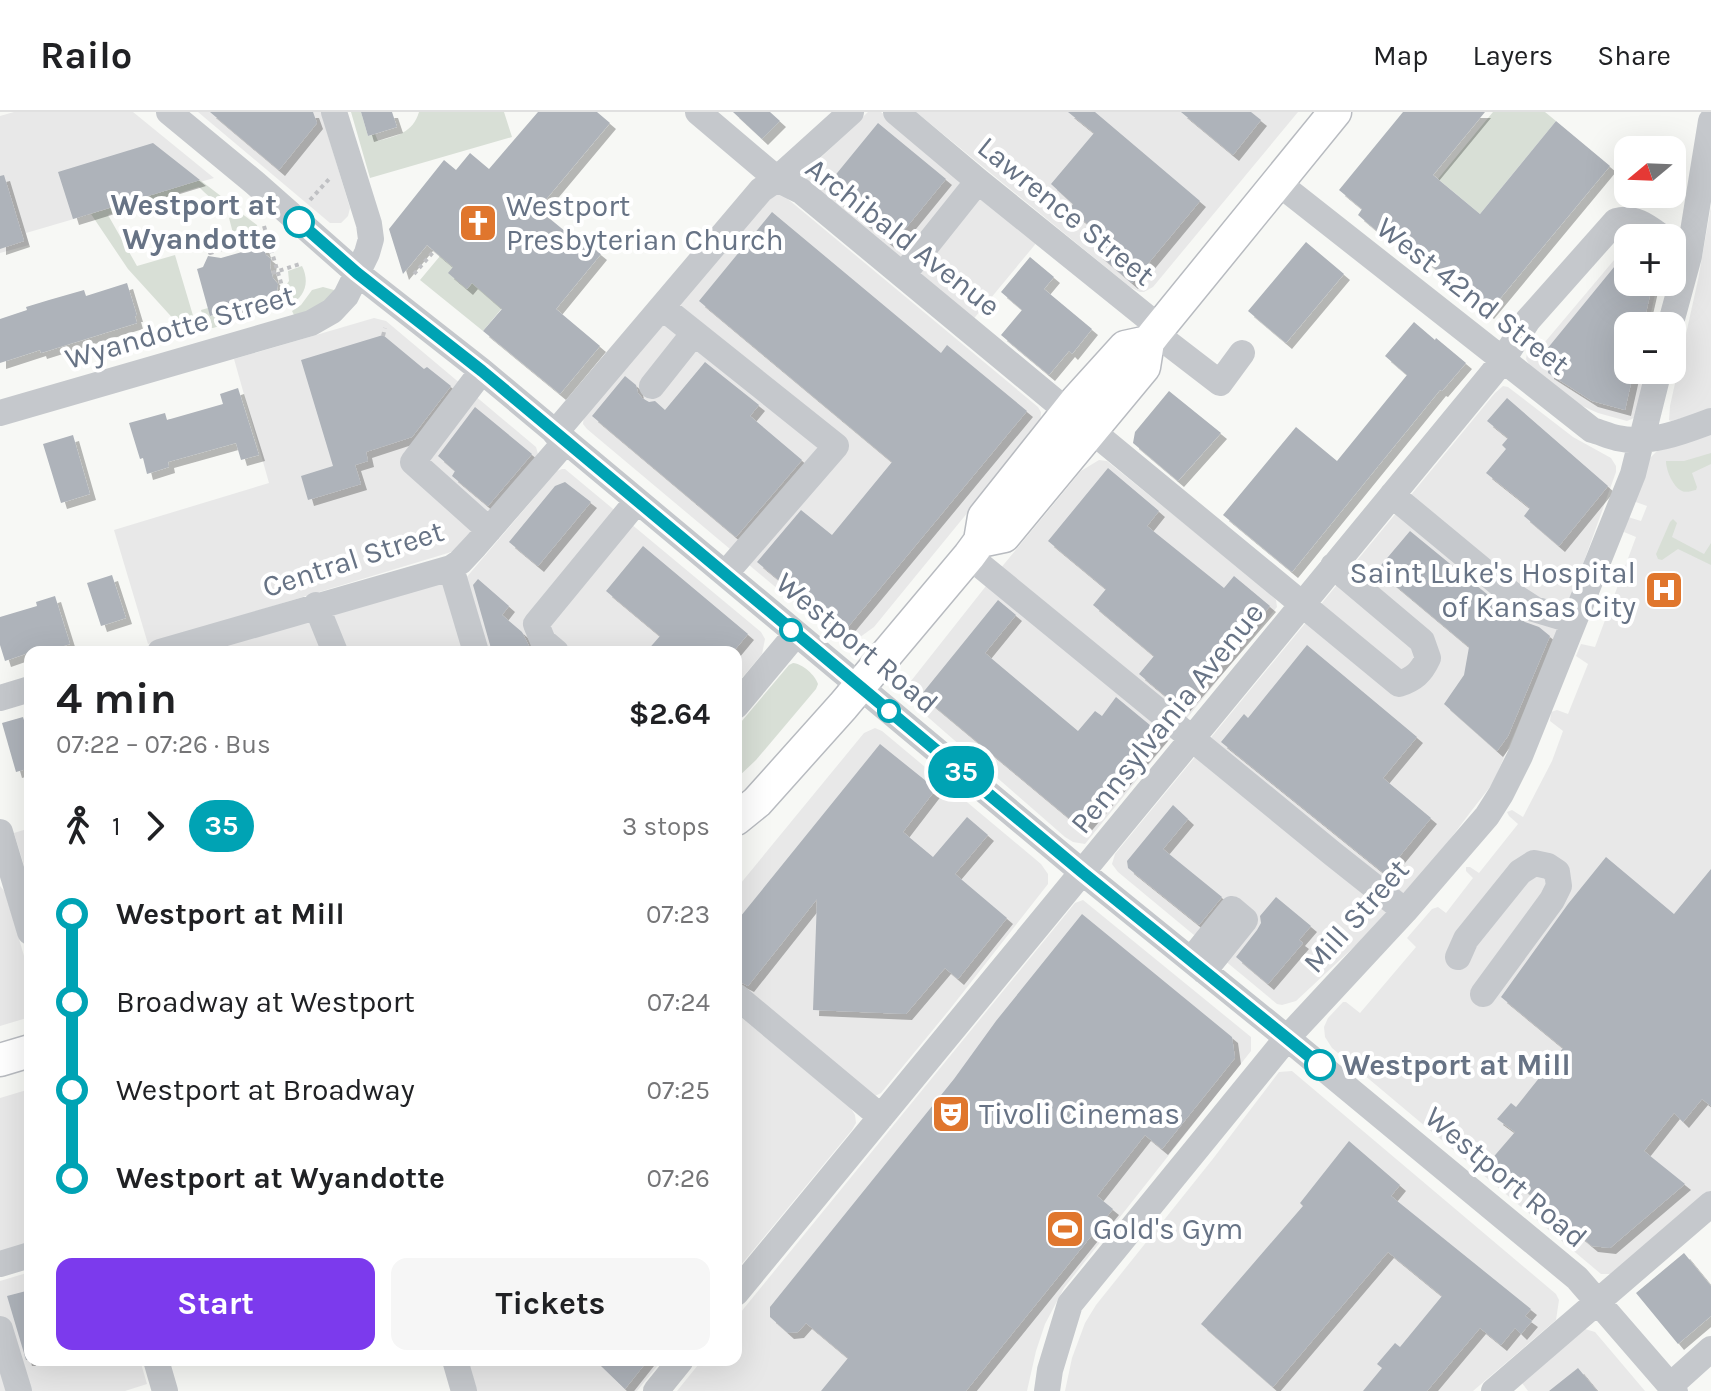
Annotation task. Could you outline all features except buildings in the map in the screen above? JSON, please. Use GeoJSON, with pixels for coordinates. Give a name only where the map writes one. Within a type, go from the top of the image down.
{"type":"FeatureCollection","features":[{"type":"Feature","properties":{"kind":"main road"},"geometry":{"type":"LineString","coordinates":[[742,814],[757,802],[860,687],[974,548],[984,517],[1080,421],[1125,347],[1154,334],[1335,112]]}},
{"type":"Feature","properties":{"kind":"main road"},"geometry":{"type":"LineString","coordinates":[[0,1060],[24,1053]]}},
{"type":"Feature","properties":{"kind":"street","name":"Westport Road"},"geometry":{"type":"LineString","coordinates":[[169,112],[357,273],[482,371],[1082,872],[1577,1278],[1673,1388]]}},
{"type":"Feature","properties":{"kind":"street","name":"Wyandotte Street"},"geometry":{"type":"LineString","coordinates":[[0,413],[311,323],[332,311],[346,296],[371,239],[334,112]]}},
{"type":"Feature","properties":{"kind":"street","name":"Archibald Avenue"},"geometry":{"type":"LineString","coordinates":[[698,112],[777,179],[801,191],[1399,684],[1416,677],[1428,658],[1422,641],[1333,566]]}},
{"type":"Feature","properties":{"kind":"street","name":"Central Street"},"geometry":{"type":"LineString","coordinates":[[180,646],[451,568],[460,562],[489,530],[662,307],[761,190],[851,112]]}},
{"type":"Feature","properties":{"kind":"street","name":"Lawrence Street"},"geometry":{"type":"LineString","coordinates":[[896,112],[1154,334],[1220,383],[1242,353]]}},
{"type":"Feature","properties":{"kind":"street"},"geometry":{"type":"LineString","coordinates":[[1686,225],[1711,121]]}},
{"type":"Feature","properties":{"kind":"street"},"geometry":{"type":"LineString","coordinates":[[903,275],[978,181]]}},
{"type":"Feature","properties":{"kind":"street","name":"West 42nd Street"},"geometry":{"type":"LineString","coordinates":[[1277,182],[1592,430],[1617,438],[1641,440]]}},
{"type":"Feature","properties":{"kind":"street","name":"Pennsylvania Avenue"},"geometry":{"type":"LineString","coordinates":[[745,1265],[881,1117],[1502,361],[1528,320],[1616,221],[1626,219],[1642,224]]}},
{"type":"Feature","properties":{"kind":"street"},"geometry":{"type":"LineString","coordinates":[[662,307],[836,446],[725,574]]}},
{"type":"Feature","properties":{"kind":"street"},"geometry":{"type":"LineString","coordinates":[[652,386],[694,333]]}},
{"type":"Feature","properties":{"kind":"street"},"geometry":{"type":"LineString","coordinates":[[482,371],[413,462],[489,530]]}},
{"type":"Feature","properties":{"kind":"street","name":"Mill Street"},"geometry":{"type":"LineString","coordinates":[[1047,1391],[1050,1370],[1070,1304],[1287,1038],[1405,911],[1487,816],[1501,794],[1520,756],[1633,474],[1655,384]]}},
{"type":"Feature","properties":{"kind":"street"},"geometry":{"type":"LineString","coordinates":[[1641,440],[1673,434],[1711,421]]}},
{"type":"Feature","properties":{"kind":"street"},"geometry":{"type":"LineString","coordinates":[[1392,495],[1514,596],[1534,609],[1574,621]]}},
{"type":"Feature","properties":{"kind":"street"},"geometry":{"type":"LineString","coordinates":[[549,646],[543,641],[536,624],[637,501]]}},
{"type":"Feature","properties":{"kind":"street"},"geometry":{"type":"LineString","coordinates":[[974,548],[1192,738],[1405,911]]}},
{"type":"Feature","properties":{"kind":"street"},"geometry":{"type":"LineString","coordinates":[[451,568],[474,646]]}},
{"type":"Feature","properties":{"kind":"street"},"geometry":{"type":"LineString","coordinates":[[316,605],[333,646]]}},
{"type":"Feature","properties":{"kind":"street"},"geometry":{"type":"LineString","coordinates":[[742,699],[796,634]]}},
{"type":"Feature","properties":{"kind":"street"},"geometry":{"type":"LineString","coordinates":[[0,698],[24,691]]}},
{"type":"Feature","properties":{"kind":"street"},"geometry":{"type":"LineString","coordinates":[[0,832],[24,910]]}},
{"type":"Feature","properties":{"kind":"street"},"geometry":{"type":"LineString","coordinates":[[1458,957],[1466,939],[1520,872],[1534,863],[1557,872],[1559,886],[1552,900],[1483,994]]}},
{"type":"Feature","properties":{"kind":"street"},"geometry":{"type":"LineString","coordinates":[[1198,965],[1239,914]]}},
{"type":"Feature","properties":{"kind":"street"},"geometry":{"type":"LineString","coordinates":[[742,1001],[881,1117]]}},
{"type":"Feature","properties":{"kind":"street"},"geometry":{"type":"LineString","coordinates":[[1494,1391],[1711,1204]]}},
{"type":"Feature","properties":{"kind":"street"},"geometry":{"type":"LineString","coordinates":[[0,1264],[24,1257]]}},
{"type":"Feature","properties":{"kind":"street"},"geometry":{"type":"LineString","coordinates":[[0,1329],[19,1391]]}},
{"type":"Feature","properties":{"kind":"street"},"geometry":{"type":"LineString","coordinates":[[1673,1388],[1711,1349]]}},
{"type":"Feature","properties":{"kind":"street"},"geometry":{"type":"LineString","coordinates":[[158,1366],[165,1391]]}},
{"type":"Feature","properties":{"kind":"street"},"geometry":{"type":"LineString","coordinates":[[457,1366],[464,1391]]}},
{"type":"Feature","properties":{"kind":"street"},"geometry":{"type":"LineString","coordinates":[[656,1391],[676,1366]]}},
{"type":"Feature","properties":{"kind":"path"},"geometry":{"type":"LineString","coordinates":[[310,200],[336,171]]}},
{"type":"Feature","properties":{"kind":"path"},"geometry":{"type":"LineString","coordinates":[[264,226],[274,272],[288,309]]}},
{"type":"Feature","properties":{"kind":"path"},"geometry":{"type":"LineString","coordinates":[[196,251],[209,250],[240,238],[242,243],[267,235]]}},
{"type":"Feature","properties":{"kind":"path"},"geometry":{"type":"LineString","coordinates":[[414,274],[434,251]]}},
{"type":"Feature","properties":{"kind":"path"},"geometry":{"type":"LineString","coordinates":[[274,272],[300,264]]}},
{"type":"Feature","properties":{"kind":"path"},"geometry":{"type":"LineString","coordinates":[[383,336],[385,328]]}},
{"type":"Feature","properties":{"kind":"shaded area"},"geometry":{"type":"Polygon","coordinates":[[[14,112],[133,112],[214,178],[26,233],[29,245],[0,253],[0,116],[14,112]]]}},
{"type":"Feature","properties":{"kind":"shaded area"},"geometry":{"type":"Polygon","coordinates":[[[198,112],[321,112],[350,208],[348,216],[341,223],[330,223],[198,112]]]}},
{"type":"Feature","properties":{"kind":"shaded area"},"geometry":{"type":"Polygon","coordinates":[[[351,112],[361,112],[368,136],[375,134],[378,141],[408,129],[419,112],[504,112],[512,137],[370,178],[351,112]]]}},
{"type":"Feature","properties":{"kind":"shaded area"},"geometry":{"type":"Polygon","coordinates":[[[868,112],[881,112],[1038,241],[971,322],[806,179],[811,167],[868,112]]]}},
{"type":"Feature","properties":{"kind":"shaded area"},"geometry":{"type":"Polygon","coordinates":[[[916,112],[1298,112],[1153,287],[1140,292],[916,112]]]}},
{"type":"Feature","properties":{"kind":"shaded area"},"geometry":{"type":"Polygon","coordinates":[[[1493,112],[1545,112],[1556,121],[1480,214],[1438,179],[1493,112]]]}},
{"type":"Feature","properties":{"kind":"shaded area"},"geometry":{"type":"Polygon","coordinates":[[[200,180],[226,200],[214,199],[199,187],[108,215],[137,266],[175,255],[197,329],[188,335],[128,269],[91,214],[200,180]]]}},
{"type":"Feature","properties":{"kind":"shaded area"},"geometry":{"type":"Polygon","coordinates":[[[776,195],[783,195],[1041,412],[1040,424],[874,627],[856,640],[842,643],[583,424],[584,415],[776,195]]]}},
{"type":"Feature","properties":{"kind":"shaded area"},"geometry":{"type":"Polygon","coordinates":[[[1711,206],[1711,410],[1671,421],[1670,406],[1675,384],[1686,384],[1686,334],[1711,206]]]}},
{"type":"Feature","properties":{"kind":"shaded area"},"geometry":{"type":"Polygon","coordinates":[[[241,213],[257,225],[260,236],[244,240],[242,235],[234,237],[229,218],[241,213]]]}},
{"type":"Feature","properties":{"kind":"shaded area"},"geometry":{"type":"Polygon","coordinates":[[[440,256],[453,267],[467,289],[472,283],[537,266],[483,331],[420,280],[440,256]]]}},
{"type":"Feature","properties":{"kind":"shaded area"},"geometry":{"type":"Polygon","coordinates":[[[1614,260],[1614,296],[1655,296],[1651,312],[1614,312],[1614,384],[1646,384],[1634,418],[1627,421],[1578,404],[1532,369],[1526,359],[1528,348],[1536,337],[1545,342],[1614,260]]]}},
{"type":"Feature","properties":{"kind":"shaded area"},"geometry":{"type":"Polygon","coordinates":[[[302,266],[305,288],[290,305],[285,287],[289,281],[288,271],[302,266]]]}},
{"type":"Feature","properties":{"kind":"shaded area"},"geometry":{"type":"Polygon","coordinates":[[[323,287],[334,290],[332,295],[307,316],[294,315],[292,311],[312,290],[323,287]]]}},
{"type":"Feature","properties":{"kind":"shaded area"},"geometry":{"type":"Polygon","coordinates":[[[208,308],[211,316],[240,311],[242,319],[213,328],[206,327],[201,310],[208,308]]]}},
{"type":"Feature","properties":{"kind":"shaded area"},"geometry":{"type":"Polygon","coordinates":[[[374,318],[386,321],[536,447],[538,454],[458,550],[148,644],[114,530],[269,483],[234,359],[374,318]]]}},
{"type":"Feature","properties":{"kind":"shaded area"},"geometry":{"type":"Polygon","coordinates":[[[1503,386],[1573,437],[1611,458],[1616,466],[1563,620],[1493,783],[1409,894],[1296,1001],[1277,1004],[1118,872],[1112,864],[1115,854],[1503,386]]]}},
{"type":"Feature","properties":{"kind":"shaded area"},"geometry":{"type":"Polygon","coordinates":[[[1711,426],[1711,1194],[1611,1274],[1601,1274],[1332,1048],[1325,1037],[1324,1027],[1343,1002],[1360,1013],[1416,947],[1407,938],[1432,909],[1438,907],[1446,913],[1473,878],[1466,867],[1479,873],[1518,824],[1507,812],[1512,810],[1523,817],[1552,761],[1563,731],[1550,721],[1551,712],[1557,710],[1568,714],[1588,664],[1576,656],[1581,644],[1595,647],[1636,537],[1624,532],[1628,517],[1641,521],[1647,506],[1633,501],[1646,462],[1666,442],[1711,426]]]}},
{"type":"Feature","properties":{"kind":"shaded area"},"geometry":{"type":"Polygon","coordinates":[[[1711,453],[1711,464],[1692,473],[1696,490],[1685,492],[1679,489],[1671,478],[1666,461],[1684,461],[1711,453]]]}},
{"type":"Feature","properties":{"kind":"shaded area"},"geometry":{"type":"Polygon","coordinates":[[[1099,460],[1107,461],[1270,593],[1277,607],[1085,844],[1065,837],[914,705],[910,701],[908,688],[986,586],[1081,471],[1099,460]]]}},
{"type":"Feature","properties":{"kind":"shaded area"},"geometry":{"type":"Polygon","coordinates":[[[565,469],[761,632],[765,639],[762,654],[742,678],[742,646],[482,646],[465,579],[557,471],[565,469]]]}},
{"type":"Feature","properties":{"kind":"shaded area"},"geometry":{"type":"Polygon","coordinates":[[[1673,519],[1677,523],[1672,537],[1704,554],[1711,543],[1711,565],[1678,549],[1662,560],[1658,559],[1656,554],[1673,519]]]}},
{"type":"Feature","properties":{"kind":"shaded area"},"geometry":{"type":"Polygon","coordinates":[[[444,579],[468,646],[222,646],[444,579]]]}},
{"type":"Feature","properties":{"kind":"shaded area"},"geometry":{"type":"Polygon","coordinates":[[[789,665],[801,665],[818,684],[816,689],[742,773],[742,721],[789,665]]]}},
{"type":"Feature","properties":{"kind":"shaded area"},"geometry":{"type":"Polygon","coordinates":[[[875,728],[882,731],[1041,864],[1048,874],[1048,884],[950,1009],[881,1093],[873,1097],[742,994],[742,882],[864,733],[875,728]]]}},
{"type":"Feature","properties":{"kind":"shaded area"},"geometry":{"type":"Polygon","coordinates":[[[24,830],[24,866],[14,833],[24,830]]]}},
{"type":"Feature","properties":{"kind":"shaded area"},"geometry":{"type":"Polygon","coordinates":[[[0,886],[5,892],[24,956],[24,1019],[0,1026],[0,886]]]}},
{"type":"Feature","properties":{"kind":"shaded area"},"geometry":{"type":"Polygon","coordinates":[[[1083,900],[1251,1037],[1251,1051],[1064,1288],[1045,1324],[1027,1391],[677,1391],[697,1366],[742,1366],[742,1311],[1075,903],[1083,900]]]}},
{"type":"Feature","properties":{"kind":"shaded area"},"geometry":{"type":"Polygon","coordinates":[[[742,1018],[850,1107],[856,1123],[742,1264],[742,1018]]]}},
{"type":"Feature","properties":{"kind":"shaded area"},"geometry":{"type":"Polygon","coordinates":[[[1292,1071],[1556,1294],[1559,1300],[1556,1320],[1473,1391],[1065,1391],[1072,1358],[1085,1323],[1096,1305],[1279,1072],[1292,1071]]]}},
{"type":"Feature","properties":{"kind":"shaded area"},"geometry":{"type":"Polygon","coordinates":[[[24,1091],[24,1246],[0,1252],[0,1098],[24,1091]]]}},
{"type":"Feature","properties":{"kind":"shaded area"},"geometry":{"type":"Polygon","coordinates":[[[24,1274],[24,1366],[142,1366],[147,1384],[125,1391],[0,1391],[0,1281],[24,1274]]]}},
{"type":"Feature","properties":{"kind":"shaded area"},"geometry":{"type":"Polygon","coordinates":[[[1585,1329],[1595,1332],[1645,1391],[1528,1391],[1522,1383],[1585,1329]]]}},
{"type":"Feature","properties":{"kind":"shaded area"},"geometry":{"type":"Polygon","coordinates":[[[470,1366],[657,1366],[637,1391],[477,1391],[470,1366]]]}},
{"type":"Feature","properties":{"kind":"bus line","name":"35"},"geometry":{"type":"LineString","coordinates":[[299,222],[1082,872],[1320,1065]]}},
{"type":"Feature","properties":{"kind":"place","name":"Westport at Wyandotte"},"geometry":{"type":"Point","coordinates":[299,222]}},
{"type":"Feature","properties":{"kind":"place","name":"Westport Presbyterian Church"},"geometry":{"type":"Point","coordinates":[478,223]}},
{"type":"Feature","properties":{"kind":"place","name":"Saint Luke's Hospital of Kansas City"},"geometry":{"type":"Point","coordinates":[1664,590]}},
{"type":"Feature","properties":{"kind":"place","name":"Westport at Mill"},"geometry":{"type":"Point","coordinates":[1320,1065]}},
{"type":"Feature","properties":{"kind":"place","name":"Tivoli Cinemas"},"geometry":{"type":"Point","coordinates":[951,1114]}},
{"type":"Feature","properties":{"kind":"place","name":"Gold's Gym"},"geometry":{"type":"Point","coordinates":[1065,1229]}}]}
